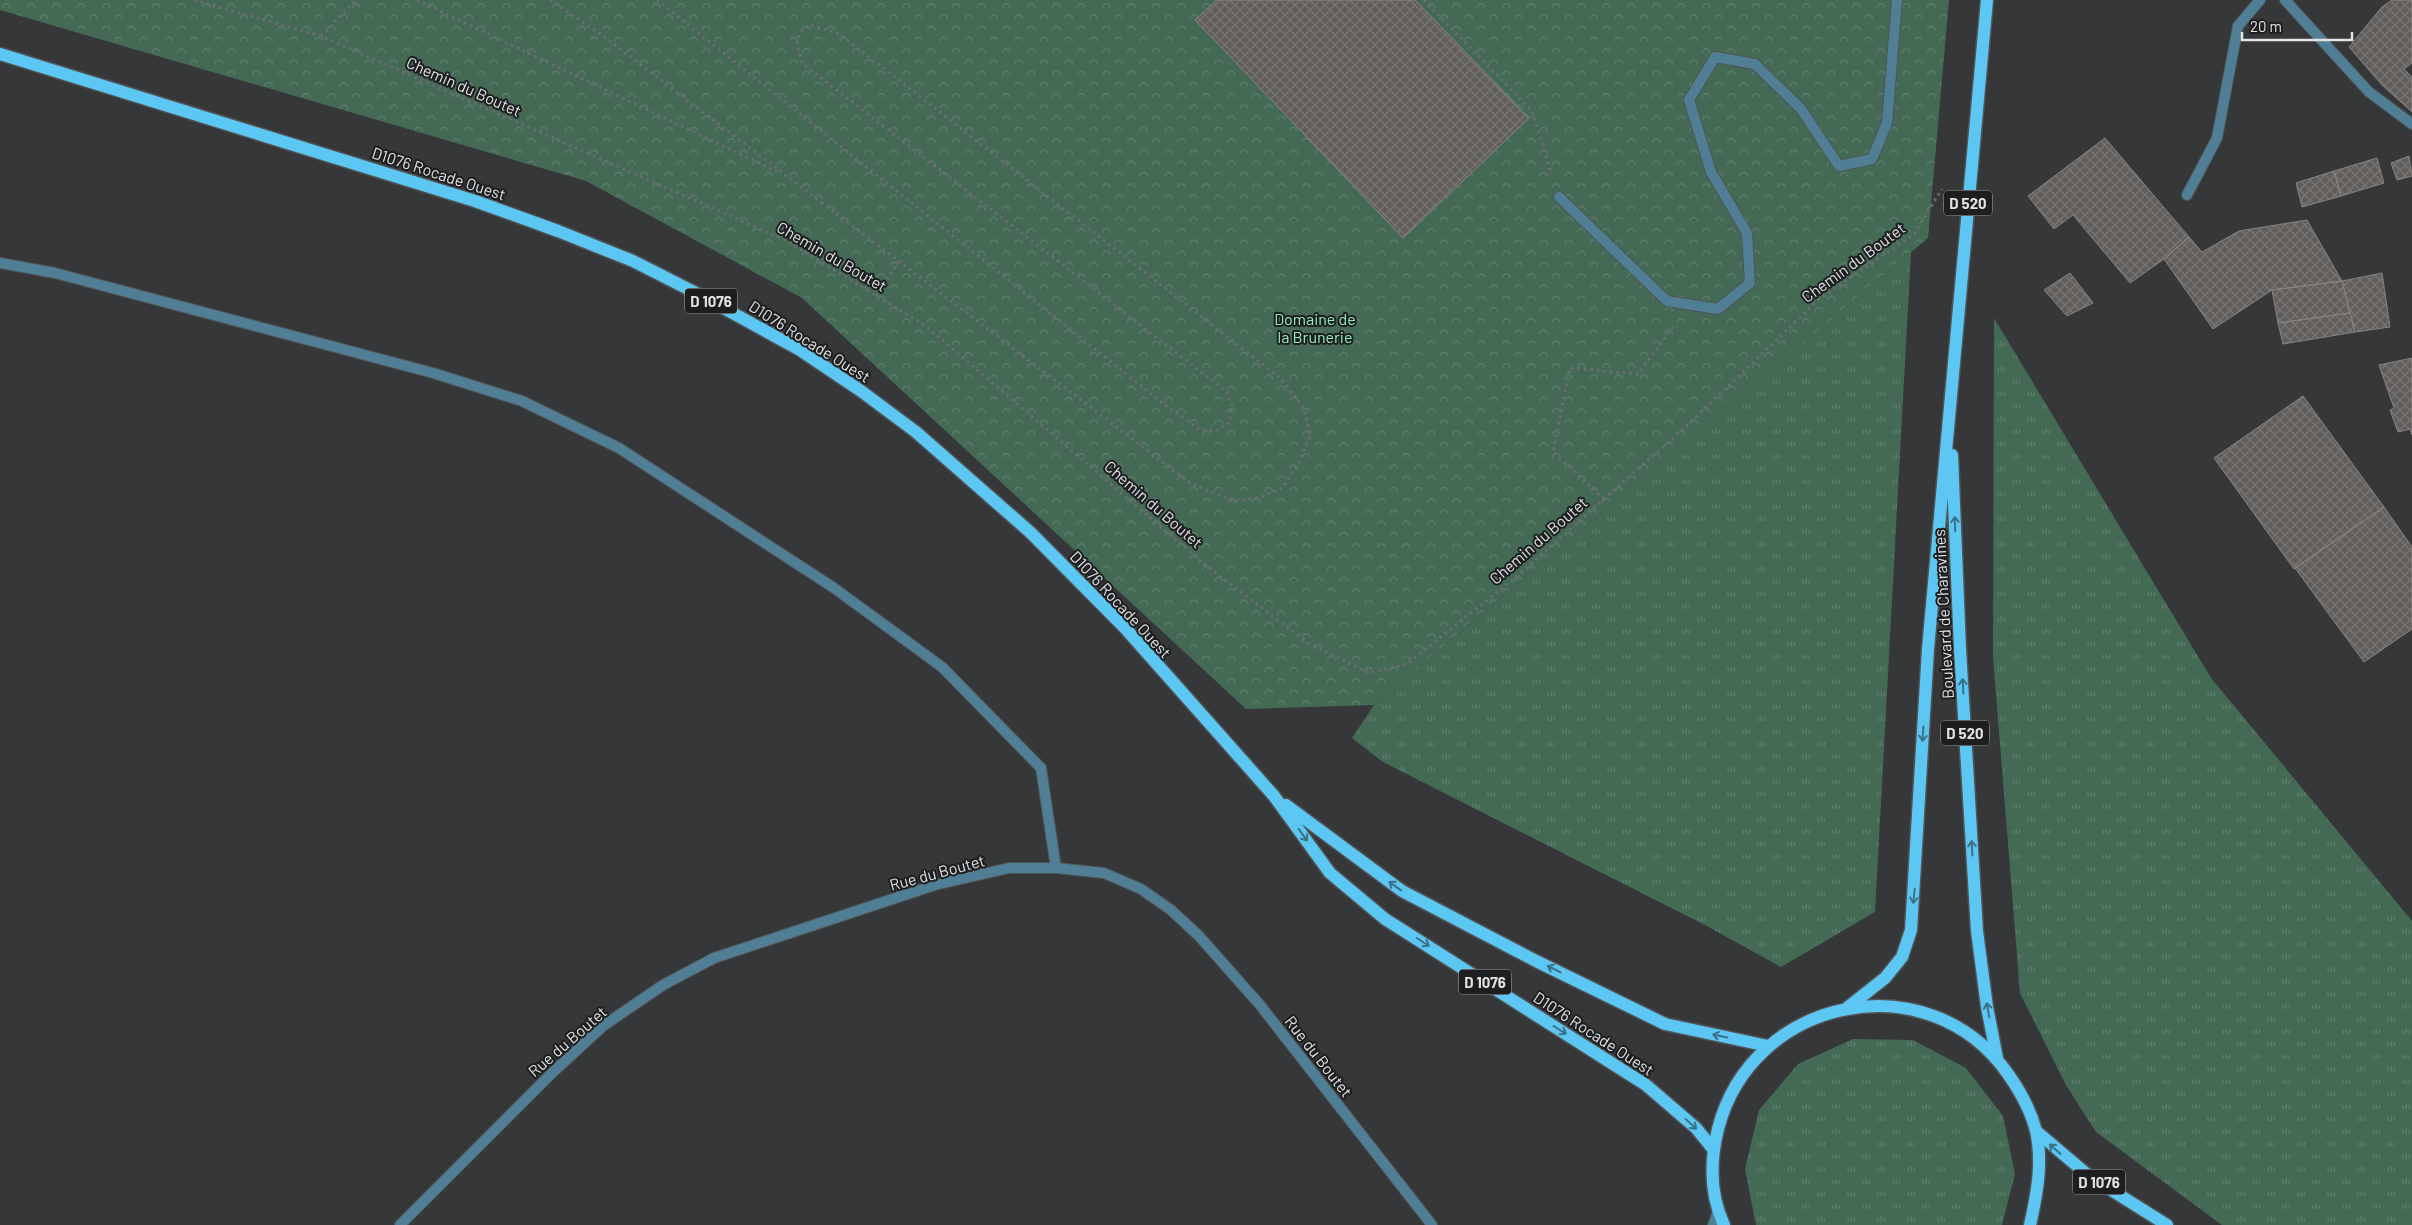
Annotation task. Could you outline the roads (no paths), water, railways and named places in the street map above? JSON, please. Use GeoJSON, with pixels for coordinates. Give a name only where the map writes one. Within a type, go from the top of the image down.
{"type":"FeatureCollection","features":[{"type":"Feature","properties":{"kind":"main road","name":"Boulevard de Charavines"},"geometry":{"type":"LineString","coordinates":[[1847,1008],[1885,978],[1902,956],[1911,930],[1928,649],[1987,0]]}},
{"type":"Feature","properties":{"kind":"main road","name":"D1076 Rocade Ouest"},"geometry":{"type":"LineString","coordinates":[[0,54],[476,201],[558,231],[633,261],[800,350],[916,432],[1031,533],[1125,628],[1274,796],[1330,873],[1385,919],[1646,1085],[1696,1128],[1713,1149]]}},
{"type":"Feature","properties":{"kind":"main road","name":"Boulevard de Charavines"},"geometry":{"type":"LineString","coordinates":[[1950,406],[1960,649],[1977,931],[1987,1007],[1997,1058]]}},
{"type":"Feature","properties":{"kind":"main road","name":"D1076 Rocade Ouest"},"geometry":{"type":"LineString","coordinates":[[1274,796],[1402,891],[1536,961],[1665,1024],[1768,1046]]}},
{"type":"Feature","properties":{"kind":"main road","name":"Boulevard de Charavines"},"geometry":{"type":"LineString","coordinates":[[1724,1225],[1718,1212],[1712,1180],[1713,1149],[1723,1111],[1742,1076],[1768,1046],[1804,1022],[1847,1008],[1888,1005],[1928,1013],[1965,1031],[1997,1058],[2021,1092],[2036,1132],[2040,1180],[2030,1225]]}},
{"type":"Feature","properties":{"kind":"main road","name":"D 1076"},"geometry":{"type":"LineString","coordinates":[[2036,1132],[2089,1176],[2167,1225]]}},
{"type":"Feature","properties":{"kind":"street"},"geometry":{"type":"LineString","coordinates":[[1559,196],[1667,301],[1718,309],[1750,283],[1747,233],[1710,172],[1688,100],[1715,57],[1755,64],[1800,109],[1839,166],[1872,159],[1887,123],[1897,0]]}},
{"type":"Feature","properties":{"kind":"street"},"geometry":{"type":"LineString","coordinates":[[2187,195],[2217,138],[2238,26],[2260,0]]}},
{"type":"Feature","properties":{"kind":"street"},"geometry":{"type":"LineString","coordinates":[[2285,0],[2369,92],[2412,124]]}},
{"type":"Feature","properties":{"kind":"street"},"geometry":{"type":"LineString","coordinates":[[0,263],[55,273],[433,373],[522,401],[619,448],[834,588],[942,667],[1041,768],[1056,868]]}},
{"type":"Feature","properties":{"kind":"street","name":"Rue du Boutet"},"geometry":{"type":"LineString","coordinates":[[400,1225],[559,1066],[603,1026],[663,985],[714,958],[935,885],[1009,868],[1056,868],[1104,873],[1141,889],[1172,910],[1199,936],[1260,1005],[1432,1225]]}},
{"type":"Feature","properties":{"kind":"street"},"geometry":{"type":"LineString","coordinates":[[1713,1225],[1718,1212]]}},
{"type":"Feature","properties":{"kind":"park label","name":"Domaine de la Brunerie"},"geometry":{"type":"Point","coordinates":[1315,327]}}]}
